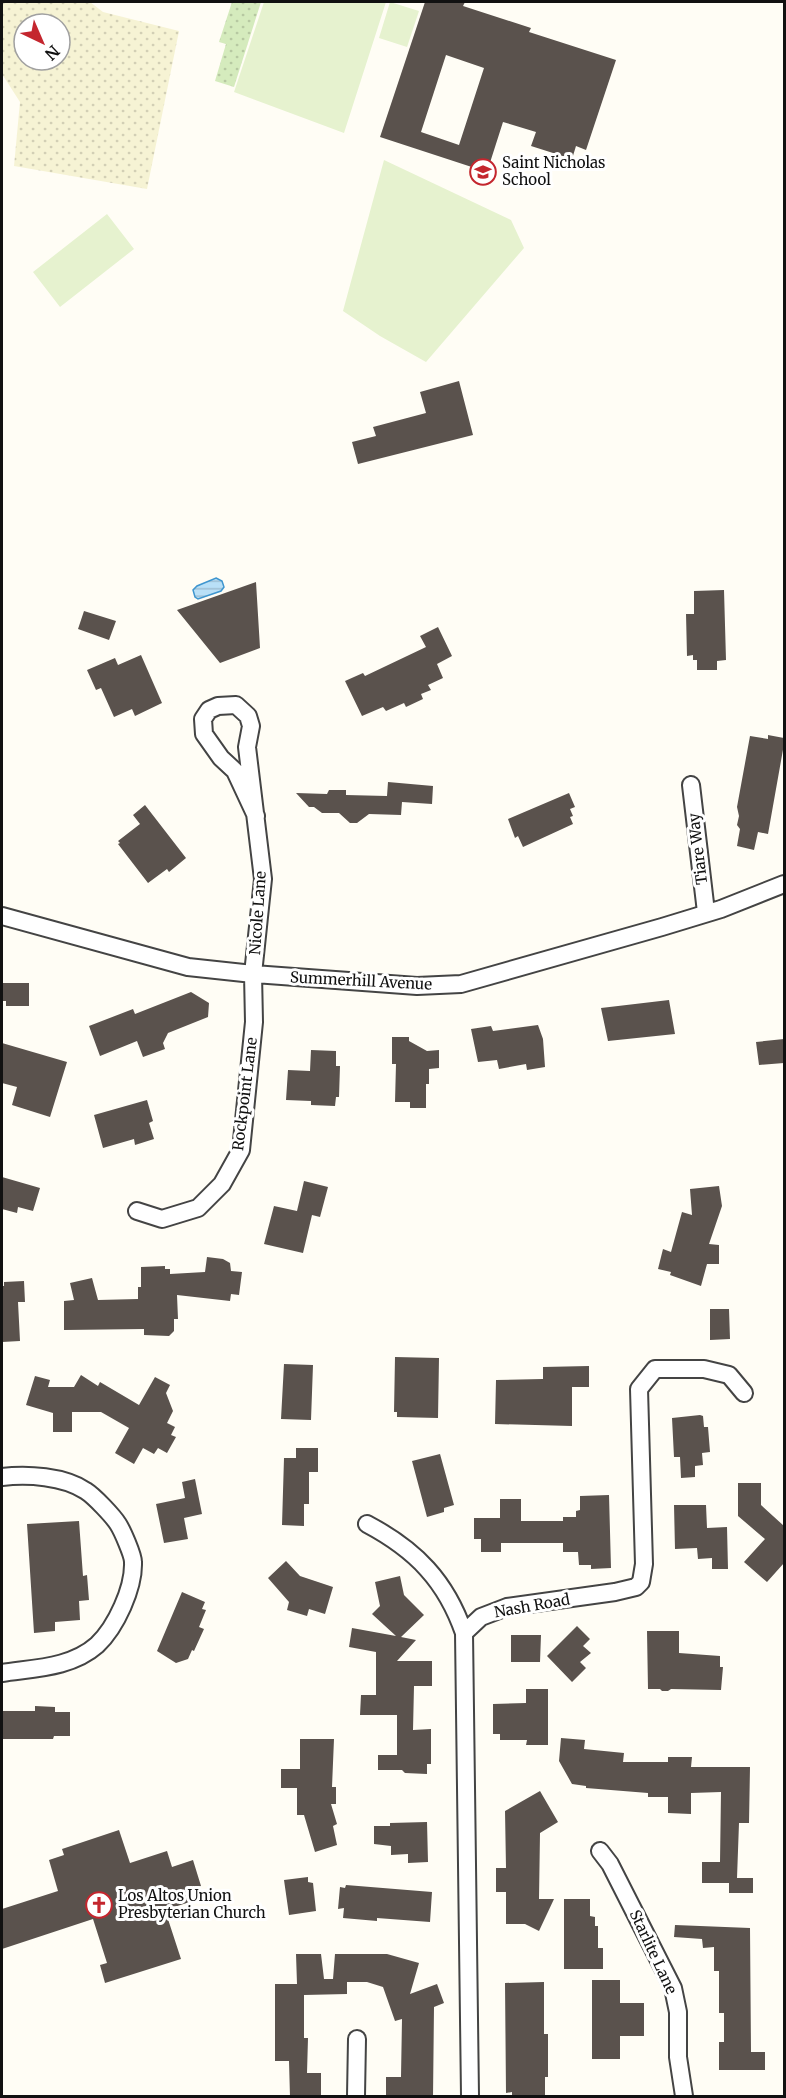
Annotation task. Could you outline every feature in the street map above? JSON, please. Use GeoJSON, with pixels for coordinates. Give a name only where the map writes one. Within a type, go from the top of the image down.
{"type":"FeatureCollection","features":[{"type":"Feature","properties":{"kind":"street","name":"Nicole Lane"},"geometry":{"type":"LineString","coordinates":[[253,974],[263,879],[256,816],[247,747],[251,726],[248,716],[236,705],[218,706],[209,710],[203,719],[204,734],[221,758],[235,771],[256,816]]}},
{"type":"Feature","properties":{"kind":"street","name":"Tiare Way"},"geometry":{"type":"LineString","coordinates":[[691,785],[706,912]]}},
{"type":"Feature","properties":{"kind":"street","name":"Summerhill Avenue"},"geometry":{"type":"LineString","coordinates":[[2,916],[188,967],[417,986],[461,984],[721,909],[784,884]]}},
{"type":"Feature","properties":{"kind":"street","name":"Rockpoint Lane"},"geometry":{"type":"LineString","coordinates":[[137,1211],[162,1219],[198,1208],[222,1184],[241,1150],[254,1022],[253,974]]}},
{"type":"Feature","properties":{"kind":"street","name":"Nash Road"},"geometry":{"type":"LineString","coordinates":[[464,1633],[481,1617],[507,1607],[636,1587],[641,1582],[644,1564],[639,1389],[655,1369],[704,1369],[729,1375],[744,1393]]}},
{"type":"Feature","properties":{"kind":"street"},"geometry":{"type":"LineString","coordinates":[[2,1477],[18,1475],[55,1479],[86,1491],[118,1524],[133,1561],[128,1593],[116,1620],[97,1645],[74,1658],[47,1667],[2,1673]]}},
{"type":"Feature","properties":{"kind":"street"},"geometry":{"type":"LineString","coordinates":[[367,1524],[396,1541],[432,1574],[452,1601],[464,1633],[470,2097]]}},
{"type":"Feature","properties":{"kind":"street","name":"Starlite Lane"},"geometry":{"type":"LineString","coordinates":[[600,1851],[610,1864],[673,1988],[678,2012],[678,2057],[684,2097]]}},
{"type":"Feature","properties":{"kind":"street"},"geometry":{"type":"LineString","coordinates":[[356,2097],[357,2039]]}},
{"type":"Feature","properties":{"kind":"shaded area"},"geometry":{"type":"Polygon","coordinates":[[[2,2],[90,2],[103,12],[179,31],[147,189],[14,166],[20,102],[2,74],[2,2]]]}},
{"type":"Feature","properties":{"kind":"green space"},"geometry":{"type":"Polygon","coordinates":[[[232,2],[261,2],[234,87],[215,81],[226,44],[219,42],[232,2]]]}},
{"type":"Feature","properties":{"kind":"green space"},"geometry":{"type":"Polygon","coordinates":[[[264,2],[386,2],[344,133],[234,92],[264,2]]]}},
{"type":"Feature","properties":{"kind":"green space"},"geometry":{"type":"Polygon","coordinates":[[[390,2],[419,11],[407,47],[379,38],[390,2]]]}},
{"type":"Feature","properties":{"kind":"green space"},"geometry":{"type":"Polygon","coordinates":[[[384,160],[511,220],[524,248],[426,362],[380,336],[343,311],[384,160]]]}},
{"type":"Feature","properties":{"kind":"green space"},"geometry":{"type":"Polygon","coordinates":[[[107,214],[134,249],[60,307],[33,272],[107,214]]]}},
{"type":"Feature","properties":{"kind":"water"},"geometry":{"type":"Polygon","coordinates":[[[216,578],[222,581],[224,587],[221,591],[198,599],[195,597],[193,590],[197,586],[216,578]]]}},
{"type":"Feature","properties":{"kind":"building"},"geometry":{"type":"Polygon","coordinates":[[[425,2],[465,2],[463,6],[531,28],[529,32],[616,60],[586,150],[576,146],[572,159],[531,146],[536,132],[503,122],[487,172],[380,137],[425,2]],[[446,55],[421,132],[459,145],[484,68],[446,55]]]}},
{"type":"Feature","properties":{"kind":"building"},"geometry":{"type":"Polygon","coordinates":[[[459,381],[473,435],[358,464],[352,442],[376,436],[373,427],[426,413],[420,392],[459,381]]]}},
{"type":"Feature","properties":{"kind":"building"},"geometry":{"type":"Polygon","coordinates":[[[256,582],[260,648],[220,663],[177,610],[256,582]]]}},
{"type":"Feature","properties":{"kind":"building"},"geometry":{"type":"Polygon","coordinates":[[[724,590],[726,660],[717,661],[717,670],[697,670],[697,660],[693,660],[693,655],[687,656],[686,614],[694,614],[694,591],[724,590]]]}},
{"type":"Feature","properties":{"kind":"building"},"geometry":{"type":"Polygon","coordinates":[[[84,611],[116,621],[109,640],[78,629],[84,611]]]}},
{"type":"Feature","properties":{"kind":"building"},"geometry":{"type":"Polygon","coordinates":[[[438,627],[452,656],[437,664],[443,678],[428,685],[431,690],[421,694],[423,699],[406,707],[404,703],[386,711],[383,707],[362,716],[345,681],[363,673],[365,676],[426,647],[420,636],[438,627]]]}},
{"type":"Feature","properties":{"kind":"building"},"geometry":{"type":"Polygon","coordinates":[[[141,655],[162,703],[135,716],[132,709],[114,717],[101,688],[96,690],[87,670],[115,658],[118,665],[141,655]]]}},
{"type":"Feature","properties":{"kind":"building"},"geometry":{"type":"Polygon","coordinates":[[[768,735],[784,738],[784,744],[768,834],[758,832],[754,850],[737,846],[740,829],[737,825],[739,816],[737,807],[750,736],[768,739],[768,735]]]}},
{"type":"Feature","properties":{"kind":"building"},"geometry":{"type":"Polygon","coordinates":[[[388,782],[433,786],[432,804],[402,802],[401,815],[369,814],[357,823],[350,823],[339,813],[322,813],[314,807],[309,807],[296,793],[327,794],[329,790],[346,790],[346,795],[387,796],[388,782]]]}},
{"type":"Feature","properties":{"kind":"building"},"geometry":{"type":"Polygon","coordinates":[[[569,793],[575,807],[570,809],[573,824],[523,847],[518,836],[515,838],[508,819],[569,793]]]}},
{"type":"Feature","properties":{"kind":"building"},"geometry":{"type":"Polygon","coordinates":[[[145,805],[186,858],[169,872],[167,869],[148,883],[118,844],[120,843],[118,841],[140,824],[133,815],[145,805]]]}},
{"type":"Feature","properties":{"kind":"building"},"geometry":{"type":"Polygon","coordinates":[[[2,983],[29,983],[29,1006],[6,1006],[6,1001],[2,1001],[2,983]]]}},
{"type":"Feature","properties":{"kind":"building"},"geometry":{"type":"Polygon","coordinates":[[[191,992],[209,1003],[208,1017],[168,1033],[163,1043],[165,1049],[143,1057],[137,1041],[100,1056],[89,1026],[133,1009],[135,1014],[191,992]]]}},
{"type":"Feature","properties":{"kind":"building"},"geometry":{"type":"Polygon","coordinates":[[[669,1000],[675,1034],[608,1041],[601,1008],[669,1000]]]}},
{"type":"Feature","properties":{"kind":"building"},"geometry":{"type":"Polygon","coordinates":[[[538,1025],[543,1039],[545,1067],[527,1070],[526,1064],[499,1069],[497,1060],[478,1062],[471,1029],[491,1026],[493,1031],[538,1025]]]}},
{"type":"Feature","properties":{"kind":"building"},"geometry":{"type":"Polygon","coordinates":[[[392,1037],[409,1037],[409,1041],[427,1051],[439,1050],[439,1068],[429,1069],[429,1084],[426,1084],[426,1108],[410,1108],[410,1102],[395,1102],[396,1064],[392,1064],[392,1037]]]}},
{"type":"Feature","properties":{"kind":"building"},"geometry":{"type":"Polygon","coordinates":[[[784,1039],[784,1063],[759,1065],[756,1042],[784,1039]]]}},
{"type":"Feature","properties":{"kind":"building"},"geometry":{"type":"Polygon","coordinates":[[[2,1043],[67,1062],[50,1117],[12,1105],[17,1087],[2,1083],[2,1043]]]}},
{"type":"Feature","properties":{"kind":"building"},"geometry":{"type":"Polygon","coordinates":[[[311,1050],[336,1051],[336,1066],[340,1066],[339,1097],[336,1097],[335,1106],[311,1105],[311,1101],[286,1100],[288,1070],[310,1071],[311,1050]]]}},
{"type":"Feature","properties":{"kind":"building"},"geometry":{"type":"Polygon","coordinates":[[[147,1100],[153,1121],[149,1123],[154,1139],[135,1145],[134,1139],[103,1148],[94,1115],[147,1100]]]}},
{"type":"Feature","properties":{"kind":"building"},"geometry":{"type":"Polygon","coordinates":[[[2,1177],[40,1188],[33,1211],[18,1207],[17,1213],[2,1209],[2,1177]]]}},
{"type":"Feature","properties":{"kind":"building"},"geometry":{"type":"Polygon","coordinates":[[[304,1181],[328,1187],[320,1217],[312,1215],[303,1253],[264,1244],[274,1206],[297,1211],[304,1181]]]}},
{"type":"Feature","properties":{"kind":"building"},"geometry":{"type":"Polygon","coordinates":[[[719,1186],[722,1206],[709,1244],[719,1245],[719,1264],[707,1264],[701,1286],[670,1275],[671,1272],[658,1269],[663,1249],[671,1252],[682,1212],[692,1215],[690,1189],[719,1186]]]}},
{"type":"Feature","properties":{"kind":"building"},"geometry":{"type":"Polygon","coordinates":[[[207,1257],[223,1259],[230,1263],[231,1271],[242,1272],[239,1295],[231,1294],[230,1301],[177,1295],[178,1319],[174,1319],[174,1331],[169,1336],[144,1335],[144,1329],[64,1330],[64,1301],[74,1300],[70,1283],[92,1278],[98,1300],[138,1299],[138,1287],[141,1287],[141,1267],[165,1266],[165,1269],[170,1269],[170,1274],[205,1272],[207,1257]]]}},
{"type":"Feature","properties":{"kind":"building"},"geometry":{"type":"Polygon","coordinates":[[[24,1281],[25,1302],[18,1302],[20,1341],[2,1342],[2,1286],[4,1282],[24,1281]]]}},
{"type":"Feature","properties":{"kind":"building"},"geometry":{"type":"Polygon","coordinates":[[[710,1309],[729,1309],[730,1339],[710,1340],[710,1309]]]}},
{"type":"Feature","properties":{"kind":"building"},"geometry":{"type":"Polygon","coordinates":[[[395,1357],[439,1358],[438,1418],[397,1417],[397,1412],[394,1412],[395,1357]]]}},
{"type":"Feature","properties":{"kind":"building"},"geometry":{"type":"Polygon","coordinates":[[[284,1364],[313,1365],[311,1420],[281,1419],[284,1364]]]}},
{"type":"Feature","properties":{"kind":"building"},"geometry":{"type":"Polygon","coordinates":[[[589,1366],[589,1387],[572,1387],[572,1426],[495,1424],[496,1380],[543,1379],[543,1367],[589,1366]]]}},
{"type":"Feature","properties":{"kind":"building"},"geometry":{"type":"Polygon","coordinates":[[[81,1375],[98,1386],[100,1382],[139,1405],[155,1377],[170,1385],[166,1393],[173,1411],[167,1423],[175,1427],[171,1435],[176,1437],[167,1453],[158,1448],[154,1454],[143,1448],[134,1464],[115,1453],[129,1428],[101,1412],[72,1412],[72,1432],[53,1432],[53,1413],[26,1405],[35,1376],[50,1380],[48,1387],[74,1387],[81,1375]]]}},
{"type":"Feature","properties":{"kind":"building"},"geometry":{"type":"Polygon","coordinates":[[[703,1416],[704,1427],[708,1427],[710,1452],[702,1453],[703,1465],[695,1466],[695,1477],[681,1478],[680,1457],[674,1457],[672,1418],[703,1416]]]}},
{"type":"Feature","properties":{"kind":"building"},"geometry":{"type":"Polygon","coordinates":[[[296,1448],[318,1448],[318,1472],[309,1472],[309,1504],[304,1504],[304,1526],[282,1525],[284,1458],[296,1458],[296,1448]]]}},
{"type":"Feature","properties":{"kind":"building"},"geometry":{"type":"Polygon","coordinates":[[[440,1454],[454,1505],[444,1508],[444,1512],[427,1517],[412,1461],[440,1454]]]}},
{"type":"Feature","properties":{"kind":"building"},"geometry":{"type":"Polygon","coordinates":[[[195,1479],[202,1514],[184,1518],[188,1539],[164,1543],[156,1504],[185,1498],[182,1482],[195,1479]]]}},
{"type":"Feature","properties":{"kind":"building"},"geometry":{"type":"Polygon","coordinates":[[[738,1483],[761,1483],[761,1505],[784,1526],[784,1563],[767,1582],[744,1562],[765,1539],[738,1516],[738,1483]]]}},
{"type":"Feature","properties":{"kind":"building"},"geometry":{"type":"Polygon","coordinates":[[[609,1495],[611,1568],[591,1569],[591,1565],[579,1565],[578,1552],[563,1552],[563,1543],[501,1543],[501,1552],[481,1552],[481,1539],[474,1539],[474,1518],[500,1518],[500,1499],[521,1499],[521,1521],[563,1521],[563,1517],[576,1517],[576,1511],[580,1510],[580,1496],[609,1495]]]}},
{"type":"Feature","properties":{"kind":"building"},"geometry":{"type":"Polygon","coordinates":[[[674,1505],[706,1505],[707,1528],[727,1527],[728,1569],[712,1569],[712,1558],[698,1559],[697,1548],[675,1549],[674,1505]]]}},
{"type":"Feature","properties":{"kind":"building"},"geometry":{"type":"Polygon","coordinates":[[[79,1521],[83,1576],[87,1575],[89,1600],[79,1601],[80,1620],[55,1622],[55,1631],[34,1633],[27,1524],[79,1521]]]}},
{"type":"Feature","properties":{"kind":"building"},"geometry":{"type":"Polygon","coordinates":[[[286,1561],[300,1576],[333,1587],[325,1614],[309,1609],[307,1616],[287,1610],[289,1602],[268,1578],[286,1561]]]}},
{"type":"Feature","properties":{"kind":"building"},"geometry":{"type":"Polygon","coordinates":[[[400,1576],[404,1595],[424,1615],[401,1637],[416,1640],[397,1661],[432,1661],[432,1686],[414,1686],[413,1730],[431,1729],[431,1764],[427,1764],[427,1774],[405,1773],[402,1770],[378,1770],[378,1755],[397,1755],[397,1715],[360,1715],[361,1695],[376,1695],[376,1652],[349,1647],[352,1628],[396,1636],[372,1614],[380,1606],[375,1582],[400,1576]]]}},
{"type":"Feature","properties":{"kind":"building"},"geometry":{"type":"Polygon","coordinates":[[[182,1592],[205,1602],[202,1609],[206,1610],[199,1627],[204,1629],[194,1651],[192,1650],[188,1659],[176,1663],[157,1651],[182,1592]]]}},
{"type":"Feature","properties":{"kind":"building"},"geometry":{"type":"Polygon","coordinates":[[[577,1626],[590,1639],[583,1646],[591,1653],[580,1662],[586,1668],[572,1682],[547,1656],[577,1626]]]}},
{"type":"Feature","properties":{"kind":"building"},"geometry":{"type":"Polygon","coordinates":[[[647,1631],[679,1631],[679,1653],[720,1656],[720,1667],[723,1667],[721,1690],[671,1689],[662,1691],[648,1689],[647,1631]]]}},
{"type":"Feature","properties":{"kind":"building"},"geometry":{"type":"Polygon","coordinates":[[[511,1635],[541,1635],[540,1662],[511,1662],[511,1635]]]}},
{"type":"Feature","properties":{"kind":"building"},"geometry":{"type":"Polygon","coordinates":[[[526,1689],[548,1689],[548,1745],[526,1745],[527,1740],[500,1740],[500,1734],[493,1734],[493,1704],[526,1703],[526,1689]]]}},
{"type":"Feature","properties":{"kind":"building"},"geometry":{"type":"Polygon","coordinates":[[[35,1706],[55,1707],[55,1712],[70,1712],[70,1736],[54,1736],[53,1739],[2,1739],[2,1711],[35,1711],[35,1706]]]}},
{"type":"Feature","properties":{"kind":"building"},"geometry":{"type":"Polygon","coordinates":[[[561,1738],[585,1740],[584,1749],[624,1753],[623,1762],[668,1762],[668,1757],[692,1757],[691,1767],[750,1767],[749,1823],[739,1823],[737,1878],[753,1878],[753,1893],[729,1893],[729,1883],[702,1883],[702,1862],[720,1862],[721,1792],[691,1793],[691,1814],[668,1813],[668,1797],[648,1797],[648,1793],[586,1788],[586,1786],[572,1784],[559,1761],[561,1738]]]}},
{"type":"Feature","properties":{"kind":"building"},"geometry":{"type":"Polygon","coordinates":[[[300,1739],[334,1739],[332,1787],[336,1787],[336,1804],[331,1804],[337,1824],[333,1826],[337,1845],[315,1852],[304,1815],[297,1815],[297,1788],[281,1788],[281,1769],[300,1769],[300,1739]]]}},
{"type":"Feature","properties":{"kind":"building"},"geometry":{"type":"Polygon","coordinates":[[[540,1791],[558,1822],[540,1833],[539,1899],[554,1899],[539,1931],[525,1924],[506,1924],[506,1892],[496,1892],[496,1868],[506,1868],[505,1811],[540,1791]]]}},
{"type":"Feature","properties":{"kind":"building"},"geometry":{"type":"Polygon","coordinates":[[[427,1822],[428,1862],[408,1863],[408,1854],[391,1855],[391,1846],[374,1844],[374,1826],[427,1822]]]}},
{"type":"Feature","properties":{"kind":"building","name":"Los Altos Union Presbyterian Church"},"geometry":{"type":"Polygon","coordinates":[[[119,1830],[130,1863],[167,1851],[172,1867],[193,1860],[201,1886],[192,1888],[196,1900],[165,1910],[181,1959],[105,1983],[100,1965],[107,1963],[93,1919],[2,1949],[2,1909],[58,1891],[49,1860],[64,1855],[62,1849],[119,1830]]]}},
{"type":"Feature","properties":{"kind":"building"},"geometry":{"type":"Polygon","coordinates":[[[308,1877],[308,1882],[313,1883],[316,1911],[289,1915],[284,1880],[308,1877]]]}},
{"type":"Feature","properties":{"kind":"building"},"geometry":{"type":"Polygon","coordinates":[[[346,1885],[432,1892],[430,1922],[343,1918],[344,1908],[338,1909],[340,1887],[345,1888],[346,1885]]]}},
{"type":"Feature","properties":{"kind":"building"},"geometry":{"type":"Polygon","coordinates":[[[564,1899],[590,1899],[590,1916],[595,1917],[595,1926],[598,1926],[598,1948],[603,1948],[603,1969],[564,1969],[564,1899]]]}},
{"type":"Feature","properties":{"kind":"building"},"geometry":{"type":"Polygon","coordinates":[[[675,1925],[750,1928],[751,2052],[765,2052],[765,2070],[719,2070],[719,2042],[724,2042],[724,2013],[719,2013],[719,1971],[714,1971],[714,1947],[703,1948],[702,1939],[674,1937],[675,1925]]]}},
{"type":"Feature","properties":{"kind":"building"},"geometry":{"type":"Polygon","coordinates":[[[296,1954],[321,1954],[324,1979],[333,1979],[335,1954],[387,1954],[419,1963],[410,1994],[437,1984],[444,2003],[434,2007],[433,2097],[386,2097],[386,2077],[401,2077],[402,2019],[395,2021],[383,1987],[367,1982],[347,1982],[347,1994],[304,1995],[304,2038],[308,2038],[307,2073],[321,2073],[321,2097],[290,2097],[289,2061],[275,2061],[275,1984],[297,1984],[296,1954]]]}},
{"type":"Feature","properties":{"kind":"building"},"geometry":{"type":"Polygon","coordinates":[[[592,1980],[620,1980],[620,2003],[644,2003],[644,2036],[620,2036],[620,2059],[592,2059],[592,1980]]]}},
{"type":"Feature","properties":{"kind":"building"},"geometry":{"type":"Polygon","coordinates":[[[544,1982],[544,2034],[548,2034],[548,2077],[545,2077],[545,2097],[512,2097],[512,2092],[506,2093],[505,1983],[544,1982]]]}},
{"type":"Feature","properties":{"kind":"place","name":"Saint Nicholas School"},"geometry":{"type":"Point","coordinates":[483,172]}},
{"type":"Feature","properties":{"kind":"place","name":"Los Altos Union Presbyterian Church"},"geometry":{"type":"Point","coordinates":[99,1905]}}]}
